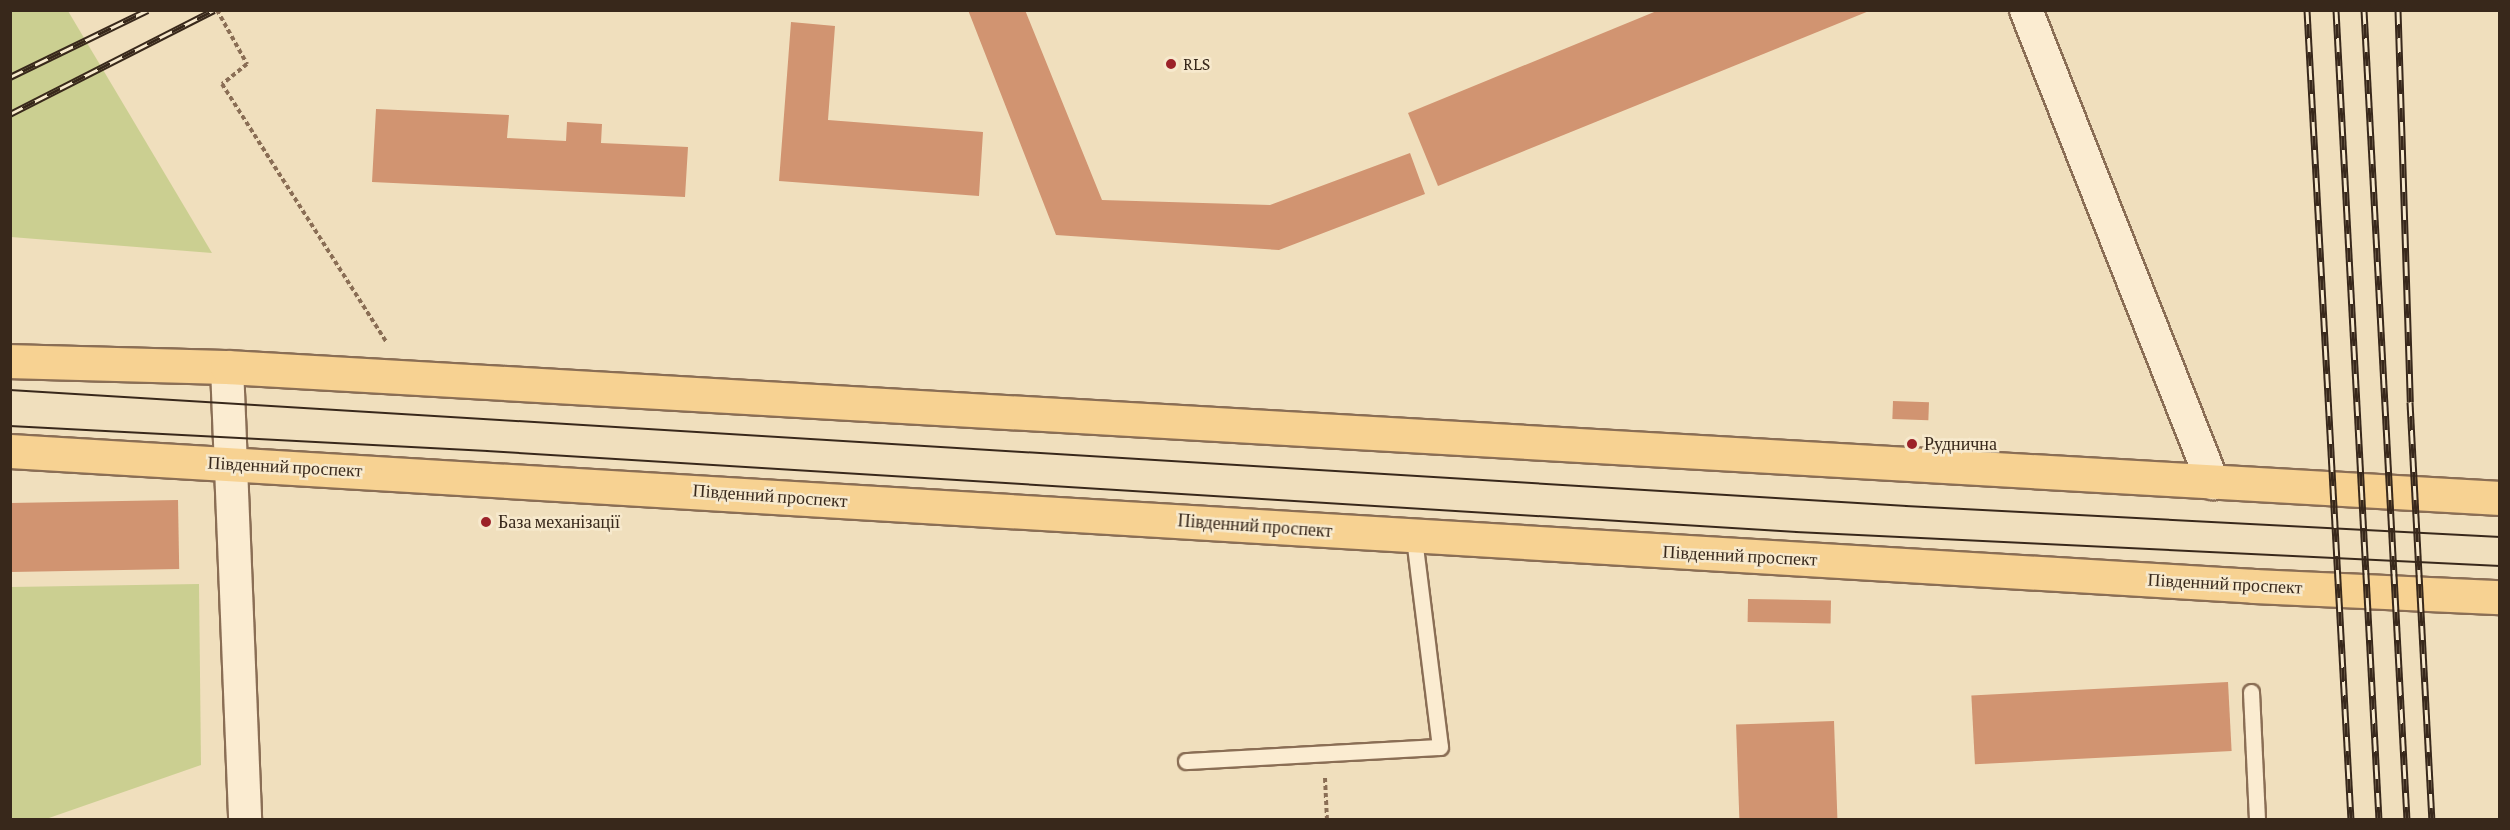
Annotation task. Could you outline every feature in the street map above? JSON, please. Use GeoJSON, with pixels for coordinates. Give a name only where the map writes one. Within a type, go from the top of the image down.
{"type":"FeatureCollection","features":[{"type":"Feature","properties":{"kind":"main road"},"geometry":{"type":"LineString","coordinates":[[10,361],[227,367],[409,377],[2499,498]]}},
{"type":"Feature","properties":{"kind":"main road","name":"Південний проспект"},"geometry":{"type":"LineString","coordinates":[[10,451],[1414,537],[2254,586],[2499,597]]}},
{"type":"Feature","properties":{"kind":"street"},"geometry":{"type":"LineString","coordinates":[[2026,10],[2213,483]]}},
{"type":"Feature","properties":{"kind":"street"},"geometry":{"type":"LineString","coordinates":[[227,367],[245,819]]}},
{"type":"Feature","properties":{"kind":"lane"},"geometry":{"type":"LineString","coordinates":[[1186,761],[1440,747],[1414,537]]}},
{"type":"Feature","properties":{"kind":"lane"},"geometry":{"type":"LineString","coordinates":[[2252,692],[2257,819]]}},
{"type":"Feature","properties":{"kind":"path"},"geometry":{"type":"LineString","coordinates":[[217,10],[247,64],[222,84],[409,377]]}},
{"type":"Feature","properties":{"kind":"path"},"geometry":{"type":"LineString","coordinates":[[1323,754],[1327,819]]}},
{"type":"Feature","properties":{"kind":"green space"},"geometry":{"type":"Polygon","coordinates":[[[10,11],[68,11],[212,253],[11,237],[10,11]]]}},
{"type":"Feature","properties":{"kind":"green space"},"geometry":{"type":"Polygon","coordinates":[[[199,584],[201,765],[46,819],[11,819],[11,587],[199,584]]]}},
{"type":"Feature","properties":{"kind":"building"},"geometry":{"type":"Polygon","coordinates":[[[968,10],[1025,10],[1102,200],[1270,205],[1410,153],[1425,194],[1279,250],[1056,235],[968,10]]]}},
{"type":"Feature","properties":{"kind":"building"},"geometry":{"type":"Polygon","coordinates":[[[1659,10],[1869,11],[1438,186],[1408,113],[1659,10]]]}},
{"type":"Feature","properties":{"kind":"building"},"geometry":{"type":"Polygon","coordinates":[[[791,22],[835,26],[828,120],[983,132],[979,196],[779,181],[791,22]]]}},
{"type":"Feature","properties":{"kind":"building"},"geometry":{"type":"Polygon","coordinates":[[[376,109],[509,115],[507,138],[566,141],[567,122],[602,124],[601,143],[688,147],[685,197],[372,182],[376,109]]]}},
{"type":"Feature","properties":{"kind":"building"},"geometry":{"type":"Polygon","coordinates":[[[1893,401],[1929,402],[1928,420],[1892,419],[1893,401]]]}},
{"type":"Feature","properties":{"kind":"building"},"geometry":{"type":"Polygon","coordinates":[[[178,500],[179,569],[11,572],[10,503],[178,500]]]}},
{"type":"Feature","properties":{"kind":"building"},"geometry":{"type":"Polygon","coordinates":[[[1748,599],[1831,600],[1831,623],[1748,622],[1748,599]]]}},
{"type":"Feature","properties":{"kind":"building"},"geometry":{"type":"Polygon","coordinates":[[[2228,682],[2232,751],[1975,764],[1971,695],[2228,682]]]}},
{"type":"Feature","properties":{"kind":"building"},"geometry":{"type":"Polygon","coordinates":[[[1834,721],[1837,820],[1739,820],[1736,724],[1834,721]]]}},
{"type":"Feature","properties":{"kind":"tram line"},"geometry":{"type":"LineString","coordinates":[[10,390],[1906,506],[2500,537]]}},
{"type":"Feature","properties":{"kind":"tram line"},"geometry":{"type":"LineString","coordinates":[[10,426],[487,451],[1796,532],[2500,566]]}},
{"type":"Feature","properties":{"kind":"railway"},"geometry":{"type":"LineString","coordinates":[[10,77],[148,10]]}},
{"type":"Feature","properties":{"kind":"railway"},"geometry":{"type":"LineString","coordinates":[[10,114],[214,10]]}},
{"type":"Feature","properties":{"kind":"railway"},"geometry":{"type":"LineString","coordinates":[[2307,10],[2351,820]]}},
{"type":"Feature","properties":{"kind":"railway"},"geometry":{"type":"LineString","coordinates":[[2336,10],[2379,820]]}},
{"type":"Feature","properties":{"kind":"railway"},"geometry":{"type":"LineString","coordinates":[[2364,10],[2407,820]]}},
{"type":"Feature","properties":{"kind":"railway"},"geometry":{"type":"LineString","coordinates":[[2398,10],[2410,402],[2432,820]]}},
{"type":"Feature","properties":{"kind":"place","name":"RLS"},"geometry":{"type":"Point","coordinates":[1171,64]}},
{"type":"Feature","properties":{"kind":"place","name":"Руднична"},"geometry":{"type":"Point","coordinates":[1912,444]}},
{"type":"Feature","properties":{"kind":"place","name":"База механізації"},"geometry":{"type":"Point","coordinates":[486,522]}}]}
